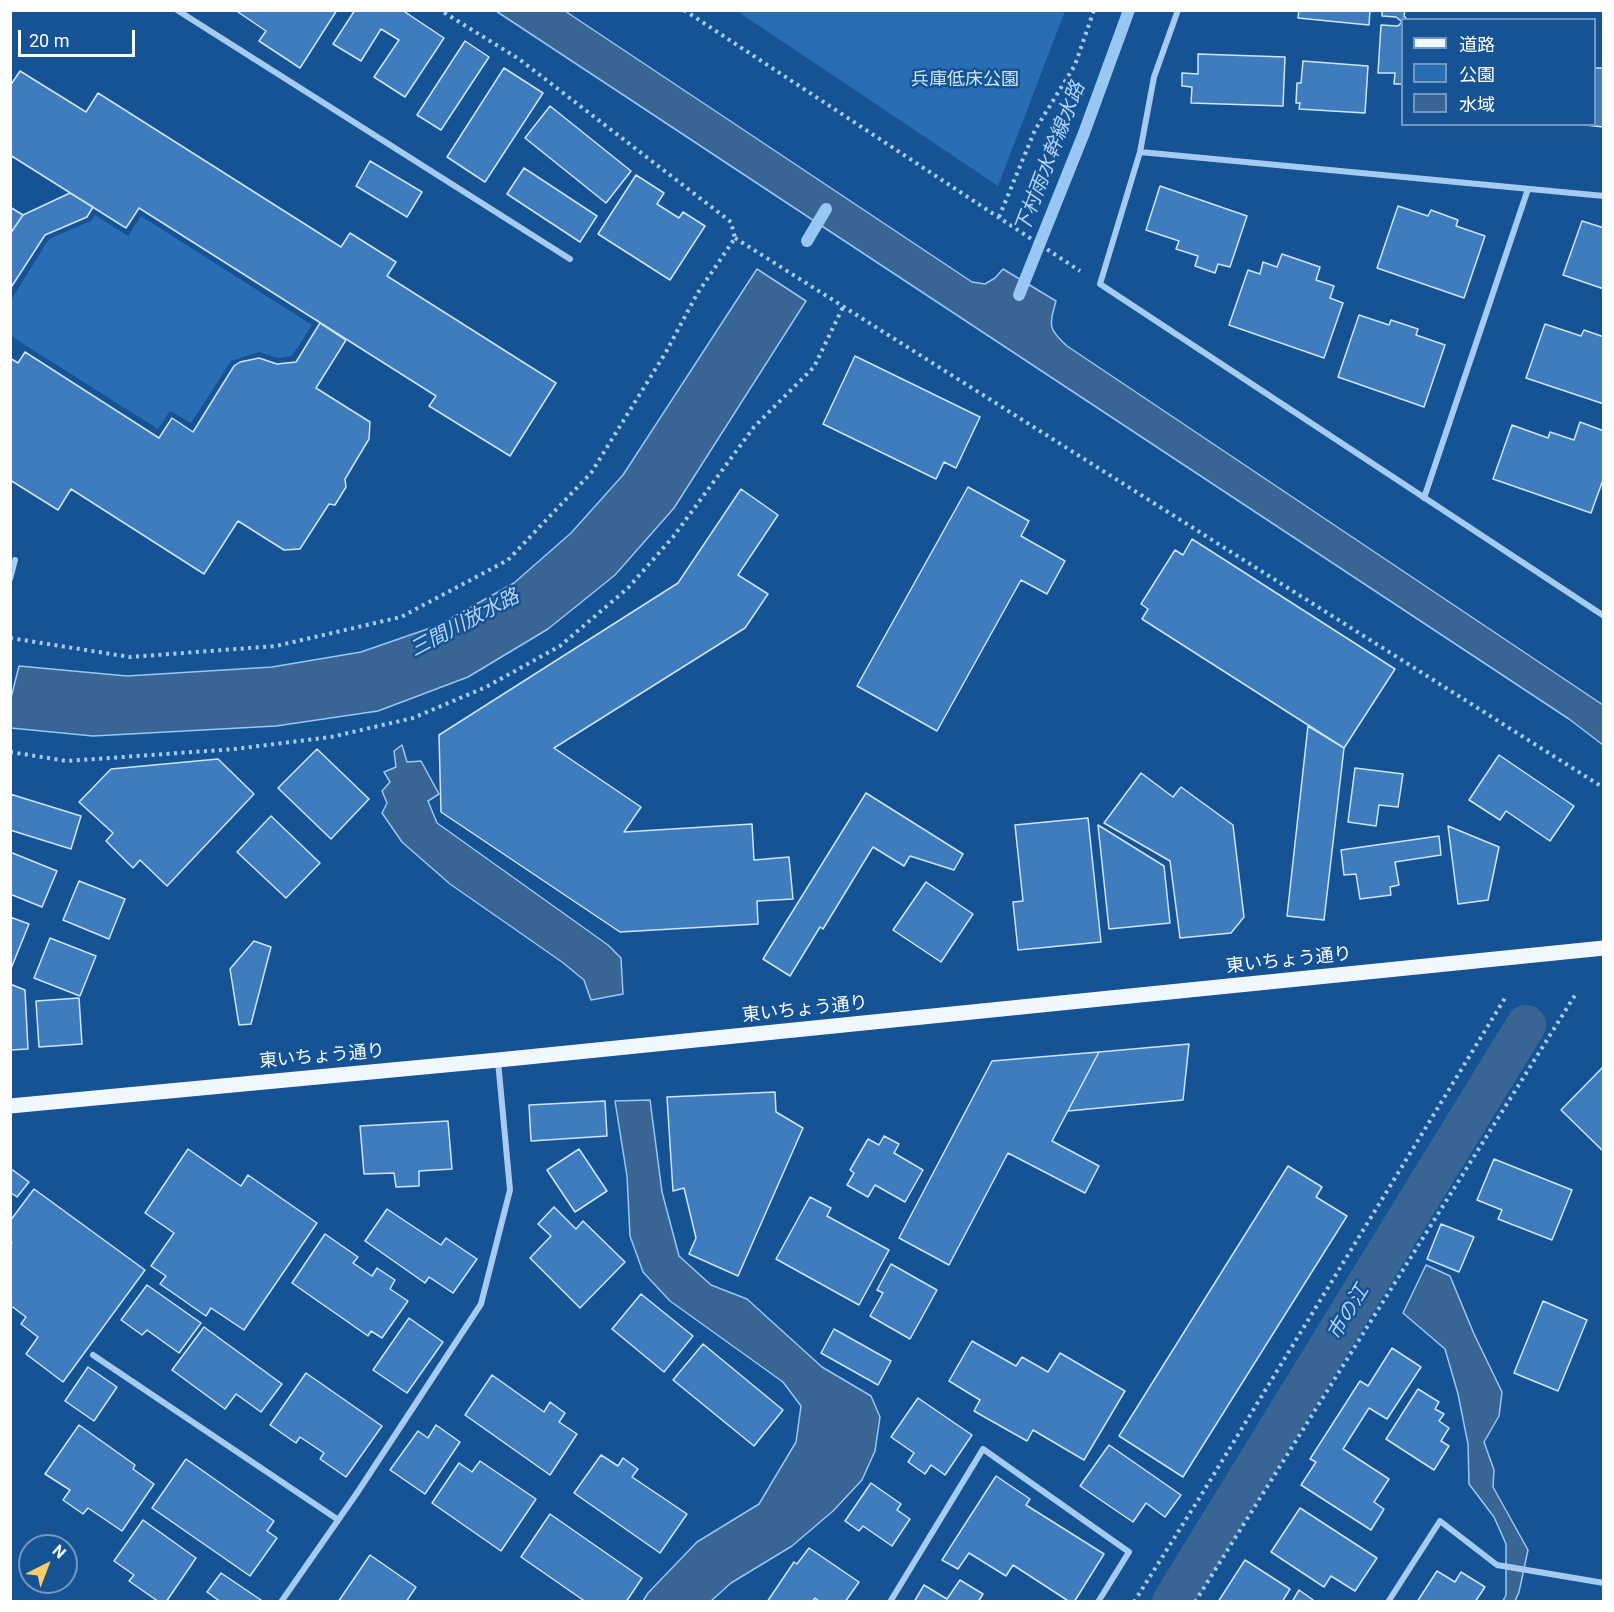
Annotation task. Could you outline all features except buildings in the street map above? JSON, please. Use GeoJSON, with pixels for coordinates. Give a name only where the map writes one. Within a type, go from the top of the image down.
{"type":"FeatureCollection","features":[{"type":"Feature","properties":{"kind":"main road","name":"東いちょう通り"},"geometry":{"type":"LineString","coordinates":[[10,1106],[498,1060],[1604,948]]}},
{"type":"Feature","properties":{"kind":"street"},"geometry":{"type":"LineString","coordinates":[[177,10],[570,259]]}},
{"type":"Feature","properties":{"kind":"street"},"geometry":{"type":"LineString","coordinates":[[1178,10],[1154,77],[1140,152],[1100,285],[1604,616]]}},
{"type":"Feature","properties":{"kind":"street"},"geometry":{"type":"LineString","coordinates":[[1140,152],[1604,196]]}},
{"type":"Feature","properties":{"kind":"street"},"geometry":{"type":"LineString","coordinates":[[1424,498],[1528,189]]}},
{"type":"Feature","properties":{"kind":"street"},"geometry":{"type":"LineString","coordinates":[[10,579],[15,560]]}},
{"type":"Feature","properties":{"kind":"street"},"geometry":{"type":"LineString","coordinates":[[281,1602],[357,1493],[481,1304],[510,1190],[498,1060]]}},
{"type":"Feature","properties":{"kind":"street"},"geometry":{"type":"LineString","coordinates":[[93,1355],[337,1519]]}},
{"type":"Feature","properties":{"kind":"street"},"geometry":{"type":"LineString","coordinates":[[890,1602],[984,1449],[1129,1552],[1098,1602]]}},
{"type":"Feature","properties":{"kind":"street"},"geometry":{"type":"LineString","coordinates":[[1388,1602],[1440,1521],[1497,1565],[1604,1583]]}},
{"type":"Feature","properties":{"kind":"path"},"geometry":{"type":"LineString","coordinates":[[440,10],[519,59],[731,222],[735,238],[1604,788]]}},
{"type":"Feature","properties":{"kind":"path"},"geometry":{"type":"LineString","coordinates":[[684,10],[1083,273]]}},
{"type":"Feature","properties":{"kind":"path"},"geometry":{"type":"LineString","coordinates":[[999,217],[1035,130],[1075,65],[1094,10]]}},
{"type":"Feature","properties":{"kind":"path"},"geometry":{"type":"LineString","coordinates":[[10,638],[130,657],[276,646],[401,617],[508,560],[591,473],[666,352],[698,294],[735,238]]}},
{"type":"Feature","properties":{"kind":"path"},"geometry":{"type":"LineString","coordinates":[[10,752],[67,760],[235,749],[331,737],[413,718],[486,687],[560,646],[628,588],[673,537],[754,427],[814,368],[843,307]]}},
{"type":"Feature","properties":{"kind":"path"},"geometry":{"type":"LineString","coordinates":[[1195,1602],[1577,992]]}},
{"type":"Feature","properties":{"kind":"path"},"geometry":{"type":"LineString","coordinates":[[1134,1602],[1505,998]]}},
{"type":"Feature","properties":{"kind":"green space","name":"兵庫低床公園"},"geometry":{"type":"Polygon","coordinates":[[[1065,10],[998,186],[737,11],[1065,10]]]}},
{"type":"Feature","properties":{"kind":"green space"},"geometry":{"type":"Polygon","coordinates":[[[95,215],[128,236],[141,216],[312,325],[292,356],[278,358],[259,352],[231,361],[191,423],[170,411],[158,429],[11,336],[11,300],[49,239],[91,221],[95,215]]]}},
{"type":"Feature","properties":{"kind":"water"},"geometry":{"type":"Polygon","coordinates":[[[496,11],[565,11],[972,282],[985,284],[1003,269],[1056,301],[1051,322],[1053,331],[1067,346],[1603,705],[1603,745],[1569,719],[496,11]]]}},
{"type":"Feature","properties":{"kind":"water","name":"三間川放水路"},"geometry":{"type":"Polygon","coordinates":[[[757,269],[806,301],[674,508],[615,575],[548,629],[468,677],[378,711],[276,726],[93,736],[11,728],[11,698],[19,666],[127,676],[272,667],[361,652],[439,625],[514,583],[571,533],[623,475],[757,269]]]}},
{"type":"Feature","properties":{"kind":"water"},"geometry":{"type":"Polygon","coordinates":[[[402,745],[407,762],[421,761],[439,794],[428,801],[437,823],[608,945],[621,958],[623,994],[591,1000],[584,980],[562,962],[450,884],[402,842],[382,813],[387,803],[382,791],[390,782],[384,772],[396,767],[394,751],[402,745]]]}},
{"type":"Feature","properties":{"kind":"water"},"geometry":{"type":"Polygon","coordinates":[[[650,1100],[662,1192],[679,1256],[711,1285],[747,1299],[822,1367],[871,1396],[880,1417],[875,1451],[862,1480],[833,1511],[792,1546],[731,1583],[711,1601],[643,1601],[697,1542],[759,1504],[796,1442],[801,1406],[783,1382],[670,1301],[643,1272],[630,1236],[627,1176],[615,1101],[650,1100]]]}},
{"type":"Feature","properties":{"kind":"water"},"geometry":{"type":"Polygon","coordinates":[[[1426,1265],[1450,1276],[1474,1334],[1502,1392],[1499,1416],[1484,1442],[1494,1470],[1493,1487],[1528,1550],[1515,1601],[1503,1601],[1506,1595],[1506,1544],[1494,1517],[1469,1484],[1468,1444],[1458,1394],[1445,1349],[1403,1313],[1426,1265]]]}},
{"type":"Feature","properties":{"kind":"waterway","name":"下村雨水幹線水路"},"geometry":{"type":"LineString","coordinates":[[1019,295],[1084,133],[1129,10]]}},
{"type":"Feature","properties":{"kind":"waterway"},"geometry":{"type":"LineString","coordinates":[[807,241],[826,209]]}},
{"type":"Feature","properties":{"kind":"waterway","name":"市の江"},"geometry":{"type":"LineString","coordinates":[[1172,1602],[1526,1025]]}}]}
